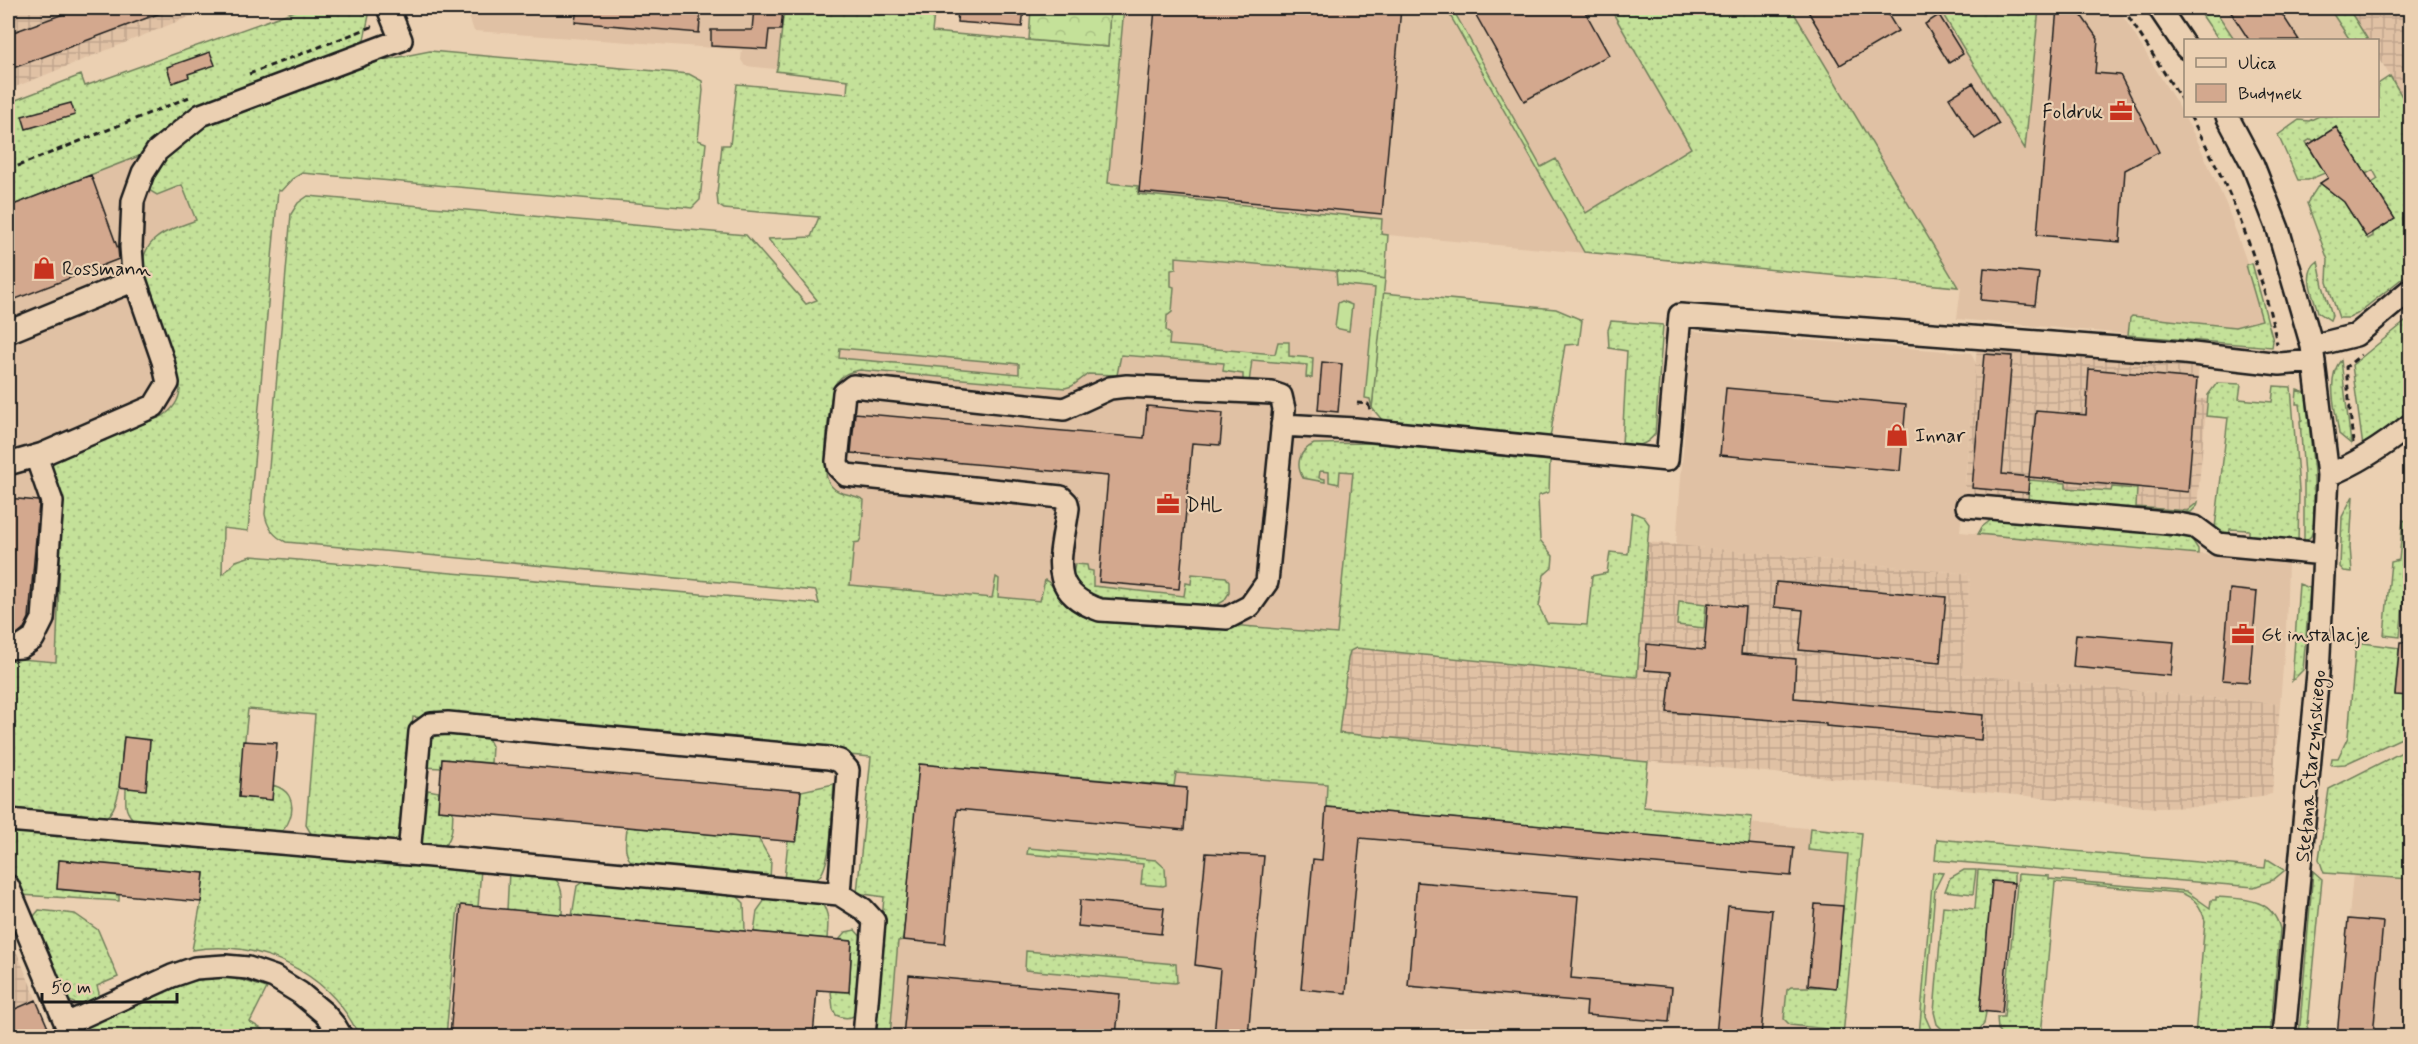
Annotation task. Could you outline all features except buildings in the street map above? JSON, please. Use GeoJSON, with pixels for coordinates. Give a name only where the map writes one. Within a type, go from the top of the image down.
{"type":"FeatureCollection","features":[{"type":"Feature","properties":{"kind":"street"},"geometry":{"type":"LineString","coordinates":[[8,464],[36,456],[154,406],[168,383],[163,361],[135,280],[130,248],[134,201],[143,173],[157,152],[201,115],[401,40],[388,8]]}},
{"type":"Feature","properties":{"kind":"street"},"geometry":{"type":"LineString","coordinates":[[2159,8],[2184,45]]}},
{"type":"Feature","properties":{"kind":"street","name":"Stefana Starzyńskiego"},"geometry":{"type":"LineString","coordinates":[[2228,117],[2253,165],[2278,230],[2313,353],[2328,476],[2317,685],[2284,1036]]}},
{"type":"Feature","properties":{"kind":"street"},"geometry":{"type":"LineString","coordinates":[[8,332],[135,280]]}},
{"type":"Feature","properties":{"kind":"street"},"geometry":{"type":"LineString","coordinates":[[1282,425],[1355,429],[1667,460],[1680,315],[2184,353],[2280,364],[2313,353],[2355,334],[2410,290]]}},
{"type":"Feature","properties":{"kind":"street"},"geometry":{"type":"LineString","coordinates":[[853,386],[1064,410],[1110,388],[1127,386],[1272,393],[1281,396],[1283,402],[1282,425],[1267,582],[1250,606],[1238,614],[1219,619],[1100,610],[1085,605],[1074,597],[1065,586],[1060,572],[1068,508],[1061,496],[846,475],[838,467],[837,461],[844,393],[853,386]]}},
{"type":"Feature","properties":{"kind":"street"},"geometry":{"type":"LineString","coordinates":[[2328,476],[2355,465],[2385,446],[2410,425]]}},
{"type":"Feature","properties":{"kind":"street"},"geometry":{"type":"LineString","coordinates":[[8,648],[21,647],[33,639],[44,619],[52,501],[36,456]]}},
{"type":"Feature","properties":{"kind":"street"},"geometry":{"type":"LineString","coordinates":[[1967,506],[2178,524],[2195,527],[2218,544],[2324,555]]}},
{"type":"Feature","properties":{"kind":"street"},"geometry":{"type":"LineString","coordinates":[[409,854],[420,732],[432,724],[448,723],[829,758],[840,761],[848,770],[839,894]]}},
{"type":"Feature","properties":{"kind":"street"},"geometry":{"type":"LineString","coordinates":[[8,820],[839,894],[863,909],[874,921],[864,1036]]}},
{"type":"Feature","properties":{"kind":"street"},"geometry":{"type":"LineString","coordinates":[[8,886],[68,1030],[172,976],[195,968],[225,966],[257,971],[274,977],[300,993],[324,1013],[336,1026],[341,1036]]}},
{"type":"Feature","properties":{"kind":"path"},"geometry":{"type":"LineString","coordinates":[[2123,8],[2184,104]]}},
{"type":"Feature","properties":{"kind":"path"},"geometry":{"type":"LineString","coordinates":[[2190,117],[2229,194],[2253,254],[2271,318],[2280,364]]}},
{"type":"Feature","properties":{"kind":"path"},"geometry":{"type":"LineString","coordinates":[[2355,465],[2346,367],[2365,351]]}},
{"type":"Feature","properties":{"kind":"path"},"geometry":{"type":"LineString","coordinates":[[1357,403],[1368,404],[1373,415]]}},
{"type":"Feature","properties":{"kind":"shaded area"},"geometry":{"type":"Polygon","coordinates":[[[29,8],[211,8],[8,90],[8,16],[29,8]]]}},
{"type":"Feature","properties":{"kind":"shaded area"},"geometry":{"type":"Polygon","coordinates":[[[466,8],[784,8],[778,65],[775,69],[745,66],[741,60],[742,50],[474,31],[466,8]]]}},
{"type":"Feature","properties":{"kind":"shaded area"},"geometry":{"type":"Polygon","coordinates":[[[836,8],[935,8],[934,14],[930,15],[836,8]]]}},
{"type":"Feature","properties":{"kind":"shaded area"},"geometry":{"type":"Polygon","coordinates":[[[1110,8],[1610,8],[1761,269],[1388,235],[1350,651],[820,604],[827,347],[1019,364],[1093,305],[1110,8]]]}},
{"type":"Feature","properties":{"kind":"shaded area"},"geometry":{"type":"Polygon","coordinates":[[[1791,8],[1939,8],[2025,148],[2039,8],[2118,8],[2197,140],[2226,204],[2258,293],[2272,347],[1957,319],[1961,287],[1958,287],[1791,8]]]}},
{"type":"Feature","properties":{"kind":"shaded area"},"geometry":{"type":"Polygon","coordinates":[[[2206,8],[2348,8],[2367,39],[2227,39],[2206,8]]]}},
{"type":"Feature","properties":{"kind":"shaded area"},"geometry":{"type":"Polygon","coordinates":[[[2348,8],[2410,8],[2410,110],[2379,58],[2379,39],[2367,39],[2348,8]]]}},
{"type":"Feature","properties":{"kind":"shaded area"},"geometry":{"type":"Polygon","coordinates":[[[139,156],[154,170],[182,185],[196,220],[156,237],[141,259],[140,276],[179,377],[178,398],[170,412],[163,416],[61,455],[62,548],[56,662],[8,658],[8,174],[91,174],[139,156]]]}},
{"type":"Feature","properties":{"kind":"shaded area"},"geometry":{"type":"Polygon","coordinates":[[[1692,331],[1971,353],[1976,364],[1960,532],[2288,562],[2286,630],[2280,704],[1962,674],[1970,574],[1676,545],[1692,331]]]}},
{"type":"Feature","properties":{"kind":"shaded area"},"geometry":{"type":"Polygon","coordinates":[[[1977,346],[2199,364],[2196,399],[2207,399],[2197,506],[2191,512],[2178,514],[1964,495],[1977,346]]]}},
{"type":"Feature","properties":{"kind":"shaded area"},"geometry":{"type":"Polygon","coordinates":[[[1647,542],[1970,574],[1962,674],[2280,704],[2272,794],[2198,807],[2157,808],[1339,733],[1348,659],[1350,651],[1356,648],[1637,677],[1647,542]]]}},
{"type":"Feature","properties":{"kind":"shaded area"},"geometry":{"type":"Polygon","coordinates":[[[912,749],[1328,784],[1326,806],[1749,844],[1751,823],[1862,833],[1843,1036],[886,1036],[912,749]]]}},
{"type":"Feature","properties":{"kind":"shaded area"},"geometry":{"type":"Polygon","coordinates":[[[2353,874],[2410,879],[2410,1036],[2338,1036],[2353,874]]]}},
{"type":"Feature","properties":{"kind":"shaded area"},"geometry":{"type":"Polygon","coordinates":[[[8,931],[43,1015],[52,1036],[8,1036],[8,931]]]}},
{"type":"Feature","properties":{"kind":"green space"},"geometry":{"type":"Polygon","coordinates":[[[303,8],[366,8],[369,15],[363,45],[193,109],[174,123],[139,156],[8,207],[8,103],[81,75],[85,86],[303,8]]]}},
{"type":"Feature","properties":{"kind":"green space"},"geometry":{"type":"Polygon","coordinates":[[[784,8],[836,8],[934,14],[932,32],[1108,47],[1110,8],[1124,8],[1108,183],[1138,186],[1138,194],[1382,219],[1381,234],[1388,235],[1385,279],[1336,271],[1176,257],[1176,269],[1171,270],[1171,286],[1174,287],[1172,312],[1167,316],[1166,330],[1170,334],[1169,345],[1275,354],[1278,342],[1289,342],[1289,356],[1313,358],[1312,378],[1306,377],[1307,365],[1252,360],[1249,383],[1243,387],[1243,374],[1223,371],[1224,363],[1121,355],[1117,375],[1088,374],[1072,386],[1065,388],[860,370],[844,375],[836,383],[831,401],[827,432],[826,474],[835,490],[864,500],[861,538],[859,542],[854,543],[850,585],[992,598],[996,577],[999,579],[998,597],[1040,601],[1045,580],[1067,605],[1091,619],[1212,630],[1223,629],[1231,625],[1337,634],[1353,472],[1340,471],[1339,484],[1329,482],[1329,472],[1320,471],[1319,478],[1325,479],[1325,482],[1303,478],[1299,463],[1305,450],[1314,444],[1368,443],[1550,461],[1549,492],[1538,496],[1540,540],[1553,556],[1552,568],[1544,575],[1539,607],[1547,623],[1587,625],[1592,576],[1607,573],[1610,552],[1628,554],[1632,512],[1644,517],[1649,524],[1637,677],[1356,648],[1350,651],[1348,659],[1339,733],[1648,762],[1643,807],[1752,817],[1749,845],[1326,807],[1327,784],[1176,773],[1174,786],[920,764],[903,940],[898,941],[890,1036],[872,1036],[884,897],[857,893],[871,757],[413,717],[400,836],[394,842],[313,837],[306,825],[315,715],[248,709],[239,797],[272,800],[273,785],[286,792],[292,807],[290,818],[281,832],[276,835],[137,823],[127,811],[126,788],[146,789],[150,741],[124,737],[119,792],[116,803],[105,818],[8,810],[8,658],[56,662],[62,506],[51,471],[52,465],[61,455],[163,416],[174,405],[180,390],[164,334],[140,276],[145,252],[150,244],[165,233],[196,220],[182,185],[157,195],[147,189],[161,159],[201,124],[368,60],[379,61],[430,51],[689,74],[702,81],[703,90],[698,140],[706,143],[700,200],[692,208],[302,173],[292,179],[281,191],[278,190],[248,531],[223,528],[222,575],[236,561],[251,556],[819,604],[816,591],[286,542],[271,531],[265,514],[291,214],[298,203],[308,196],[746,235],[806,304],[817,300],[768,239],[811,237],[819,217],[724,209],[718,205],[722,145],[730,145],[737,84],[847,94],[848,80],[776,71],[784,8]],[[840,348],[839,358],[1019,374],[1019,364],[840,348]]]}},
{"type":"Feature","properties":{"kind":"green space"},"geometry":{"type":"Polygon","coordinates":[[[1031,8],[1110,8],[1108,47],[1029,40],[1031,8]]]}},
{"type":"Feature","properties":{"kind":"green space"},"geometry":{"type":"Polygon","coordinates":[[[1446,8],[1452,8],[1541,167],[1556,159],[1586,213],[1691,148],[1610,8],[1791,8],[1958,287],[1584,252],[1446,8]]]}},
{"type":"Feature","properties":{"kind":"green space"},"geometry":{"type":"Polygon","coordinates":[[[1939,8],[2039,8],[2025,149],[1939,8]]]}},
{"type":"Feature","properties":{"kind":"green space"},"geometry":{"type":"Polygon","coordinates":[[[2329,8],[2348,8],[2367,39],[2349,39],[2329,8]]]}},
{"type":"Feature","properties":{"kind":"green space"},"geometry":{"type":"Polygon","coordinates":[[[2215,10],[2234,39],[2218,39],[2202,15],[2215,10]]]}},
{"type":"Feature","properties":{"kind":"green space"},"geometry":{"type":"Polygon","coordinates":[[[2390,76],[2410,110],[2410,272],[2357,314],[2349,318],[2339,318],[2327,282],[2328,260],[2307,203],[2320,183],[2337,196],[2340,195],[2368,239],[2373,236],[2373,232],[2394,218],[2372,183],[2378,179],[2373,170],[2366,174],[2336,127],[2314,141],[2311,139],[2306,142],[2325,173],[2308,180],[2298,180],[2278,135],[2299,120],[2309,121],[2317,117],[2379,117],[2379,83],[2390,76]]]}},
{"type":"Feature","properties":{"kind":"green space"},"geometry":{"type":"Polygon","coordinates":[[[2318,261],[2332,315],[2330,320],[2318,312],[2310,285],[2310,272],[2318,261]]]}},
{"type":"Feature","properties":{"kind":"green space"},"geometry":{"type":"Polygon","coordinates":[[[2252,263],[2273,341],[2272,347],[2128,335],[2132,316],[2235,327],[2262,320],[2246,265],[2252,263]]]}},
{"type":"Feature","properties":{"kind":"green space"},"geometry":{"type":"Polygon","coordinates":[[[1336,271],[1385,279],[1372,408],[1370,399],[1365,398],[1375,288],[1337,284],[1336,271]]]}},
{"type":"Feature","properties":{"kind":"green space"},"geometry":{"type":"Polygon","coordinates":[[[1383,293],[1556,309],[1582,320],[1579,344],[1565,345],[1550,438],[1383,421],[1372,408],[1383,293]]]}},
{"type":"Feature","properties":{"kind":"green space"},"geometry":{"type":"Polygon","coordinates":[[[1342,301],[1352,305],[1349,331],[1335,328],[1338,303],[1342,301]]]}},
{"type":"Feature","properties":{"kind":"green space"},"geometry":{"type":"Polygon","coordinates":[[[2410,318],[2410,415],[2363,447],[2352,365],[2410,318]]]}},
{"type":"Feature","properties":{"kind":"green space"},"geometry":{"type":"Polygon","coordinates":[[[1611,321],[1663,325],[1655,434],[1640,445],[1622,445],[1627,351],[1609,348],[1608,330],[1611,321]]]}},
{"type":"Feature","properties":{"kind":"green space"},"geometry":{"type":"Polygon","coordinates":[[[2341,360],[2351,444],[2339,434],[2333,395],[2334,376],[2341,360]]]}},
{"type":"Feature","properties":{"kind":"green space"},"geometry":{"type":"Polygon","coordinates":[[[2217,383],[2241,384],[2239,399],[2272,402],[2274,386],[2291,387],[2299,490],[2298,545],[2249,539],[2249,530],[2230,529],[2229,538],[2215,528],[2228,418],[2206,416],[2208,395],[2217,383]]]}},
{"type":"Feature","properties":{"kind":"green space"},"geometry":{"type":"Polygon","coordinates":[[[2297,390],[2306,393],[2314,473],[2314,526],[2311,536],[2304,543],[2304,475],[2300,421],[2302,420],[2300,404],[2296,404],[2297,390]]]}},
{"type":"Feature","properties":{"kind":"green space"},"geometry":{"type":"Polygon","coordinates":[[[2029,480],[2066,483],[2066,488],[2111,491],[2112,487],[2137,489],[2136,507],[2187,511],[2198,502],[2191,512],[2178,514],[2028,501],[2029,480]]]}},
{"type":"Feature","properties":{"kind":"green space"},"geometry":{"type":"Polygon","coordinates":[[[2353,496],[2350,547],[2352,572],[2344,571],[2340,567],[2342,517],[2353,496]]]}},
{"type":"Feature","properties":{"kind":"green space"},"geometry":{"type":"Polygon","coordinates":[[[1996,516],[2189,535],[2198,549],[2198,554],[1978,534],[1982,527],[1996,516]]]}},
{"type":"Feature","properties":{"kind":"green space"},"geometry":{"type":"Polygon","coordinates":[[[2403,520],[2406,521],[2401,576],[2410,577],[2410,581],[2405,581],[2400,637],[2384,635],[2391,562],[2399,560],[2403,520]]]}},
{"type":"Feature","properties":{"kind":"green space"},"geometry":{"type":"Polygon","coordinates":[[[1075,564],[1087,565],[1088,570],[1093,571],[1093,586],[1184,596],[1186,583],[1191,584],[1192,574],[1226,577],[1229,581],[1229,593],[1224,601],[1204,612],[1093,598],[1083,595],[1072,579],[1075,564]]]}},
{"type":"Feature","properties":{"kind":"green space"},"geometry":{"type":"Polygon","coordinates":[[[2299,584],[2310,588],[2303,670],[2292,681],[2299,584]]]}},
{"type":"Feature","properties":{"kind":"green space"},"geometry":{"type":"Polygon","coordinates":[[[1679,601],[1706,604],[1704,628],[1677,625],[1679,601]]]}},
{"type":"Feature","properties":{"kind":"green space"},"geometry":{"type":"Polygon","coordinates":[[[2356,642],[2399,648],[2395,694],[2410,696],[2410,742],[2406,736],[2345,764],[2331,765],[2332,758],[2338,758],[2348,737],[2356,642]]]}},
{"type":"Feature","properties":{"kind":"green space"},"geometry":{"type":"Polygon","coordinates":[[[440,731],[486,734],[492,746],[491,763],[442,759],[441,768],[424,767],[428,744],[440,731]]]}},
{"type":"Feature","properties":{"kind":"green space"},"geometry":{"type":"Polygon","coordinates":[[[2410,748],[2410,879],[2324,873],[2319,859],[2329,789],[2410,748]]]}},
{"type":"Feature","properties":{"kind":"green space"},"geometry":{"type":"Polygon","coordinates":[[[834,784],[829,849],[822,872],[817,879],[809,882],[784,880],[788,841],[797,841],[801,791],[834,784]]]}},
{"type":"Feature","properties":{"kind":"green space"},"geometry":{"type":"Polygon","coordinates":[[[428,790],[439,792],[438,810],[453,811],[449,840],[442,848],[428,848],[420,842],[420,801],[426,802],[428,790]]]}},
{"type":"Feature","properties":{"kind":"green space"},"geometry":{"type":"Polygon","coordinates":[[[627,827],[758,838],[771,861],[770,879],[634,865],[626,852],[627,827]]]}},
{"type":"Feature","properties":{"kind":"green space"},"geometry":{"type":"Polygon","coordinates":[[[1810,828],[1862,833],[1843,1036],[1827,1036],[1827,1029],[1790,1025],[1784,1019],[1787,990],[1791,987],[1836,987],[1848,854],[1808,850],[1810,828]]]}},
{"type":"Feature","properties":{"kind":"green space"},"geometry":{"type":"Polygon","coordinates":[[[13,830],[481,869],[478,907],[458,906],[446,1036],[359,1036],[346,1013],[330,994],[311,978],[290,965],[242,950],[217,948],[192,950],[204,873],[60,860],[57,889],[119,895],[119,901],[20,895],[8,865],[8,835],[13,830]]]}},
{"type":"Feature","properties":{"kind":"green space"},"geometry":{"type":"Polygon","coordinates":[[[1937,839],[2265,868],[2266,860],[2269,860],[2285,870],[2273,880],[2254,887],[1935,860],[1937,839]]]}},
{"type":"Feature","properties":{"kind":"green space"},"geometry":{"type":"Polygon","coordinates":[[[1028,848],[1156,860],[1165,868],[1166,885],[1141,884],[1143,864],[1027,854],[1028,848]]]}},
{"type":"Feature","properties":{"kind":"green space"},"geometry":{"type":"Polygon","coordinates":[[[1964,870],[1976,870],[1973,894],[1945,891],[1950,878],[1964,870]]]}},
{"type":"Feature","properties":{"kind":"green space"},"geometry":{"type":"Polygon","coordinates":[[[1978,870],[2014,873],[2014,883],[1992,881],[1980,1011],[1986,1012],[1984,1024],[1974,1036],[1949,1036],[1937,1024],[1934,1012],[1943,906],[1975,909],[1978,870]]]}},
{"type":"Feature","properties":{"kind":"green space"},"geometry":{"type":"Polygon","coordinates":[[[509,871],[552,876],[561,889],[562,915],[507,910],[509,871]]]}},
{"type":"Feature","properties":{"kind":"green space"},"geometry":{"type":"Polygon","coordinates":[[[2313,871],[2322,879],[2307,1036],[2299,1036],[2313,871]]]}},
{"type":"Feature","properties":{"kind":"green space"},"geometry":{"type":"Polygon","coordinates":[[[1933,872],[1943,873],[1935,889],[1925,1016],[1934,1036],[1919,1036],[1933,872]]]}},
{"type":"Feature","properties":{"kind":"green space"},"geometry":{"type":"Polygon","coordinates":[[[2018,874],[2049,876],[2049,879],[2186,891],[2210,908],[2211,900],[2216,900],[2216,897],[2246,900],[2263,905],[2276,919],[2280,929],[2270,1036],[2195,1036],[2205,921],[2202,911],[2190,897],[2181,893],[2055,882],[2041,1036],[2001,1036],[1997,1017],[2004,1017],[2018,874]]]}},
{"type":"Feature","properties":{"kind":"green space"},"geometry":{"type":"Polygon","coordinates":[[[587,879],[733,892],[744,903],[745,931],[572,916],[577,886],[587,879]]]}},
{"type":"Feature","properties":{"kind":"green space"},"geometry":{"type":"Polygon","coordinates":[[[767,897],[817,900],[827,912],[827,939],[754,932],[757,911],[767,897]]]}},
{"type":"Feature","properties":{"kind":"green space"},"geometry":{"type":"Polygon","coordinates":[[[39,910],[75,914],[98,930],[118,977],[97,986],[99,993],[97,1000],[77,1004],[70,1001],[59,988],[30,921],[39,910]]]}},
{"type":"Feature","properties":{"kind":"green space"},"geometry":{"type":"Polygon","coordinates":[[[855,930],[863,939],[858,1012],[845,1018],[836,1015],[831,991],[849,992],[852,942],[839,940],[846,932],[855,930]]]}},
{"type":"Feature","properties":{"kind":"green space"},"geometry":{"type":"Polygon","coordinates":[[[1026,951],[1176,964],[1177,982],[1025,970],[1026,951]]]}},
{"type":"Feature","properties":{"kind":"green space"},"geometry":{"type":"Polygon","coordinates":[[[229,976],[267,988],[250,1022],[273,1036],[83,1036],[91,1022],[98,1017],[146,997],[178,985],[229,976]]]}},
{"type":"Feature","properties":{"kind":"place","name":"Foldruk"},"geometry":{"type":"Point","coordinates":[2121,111]}},
{"type":"Feature","properties":{"kind":"place","name":"Rossmann"},"geometry":{"type":"Point","coordinates":[44,268]}},
{"type":"Feature","properties":{"kind":"place","name":"Innar"},"geometry":{"type":"Point","coordinates":[1897,435]}},
{"type":"Feature","properties":{"kind":"place","name":"DHL"},"geometry":{"type":"Point","coordinates":[1168,504]}},
{"type":"Feature","properties":{"kind":"place","name":"Gt instalacje"},"geometry":{"type":"Point","coordinates":[2243,634]}}]}
